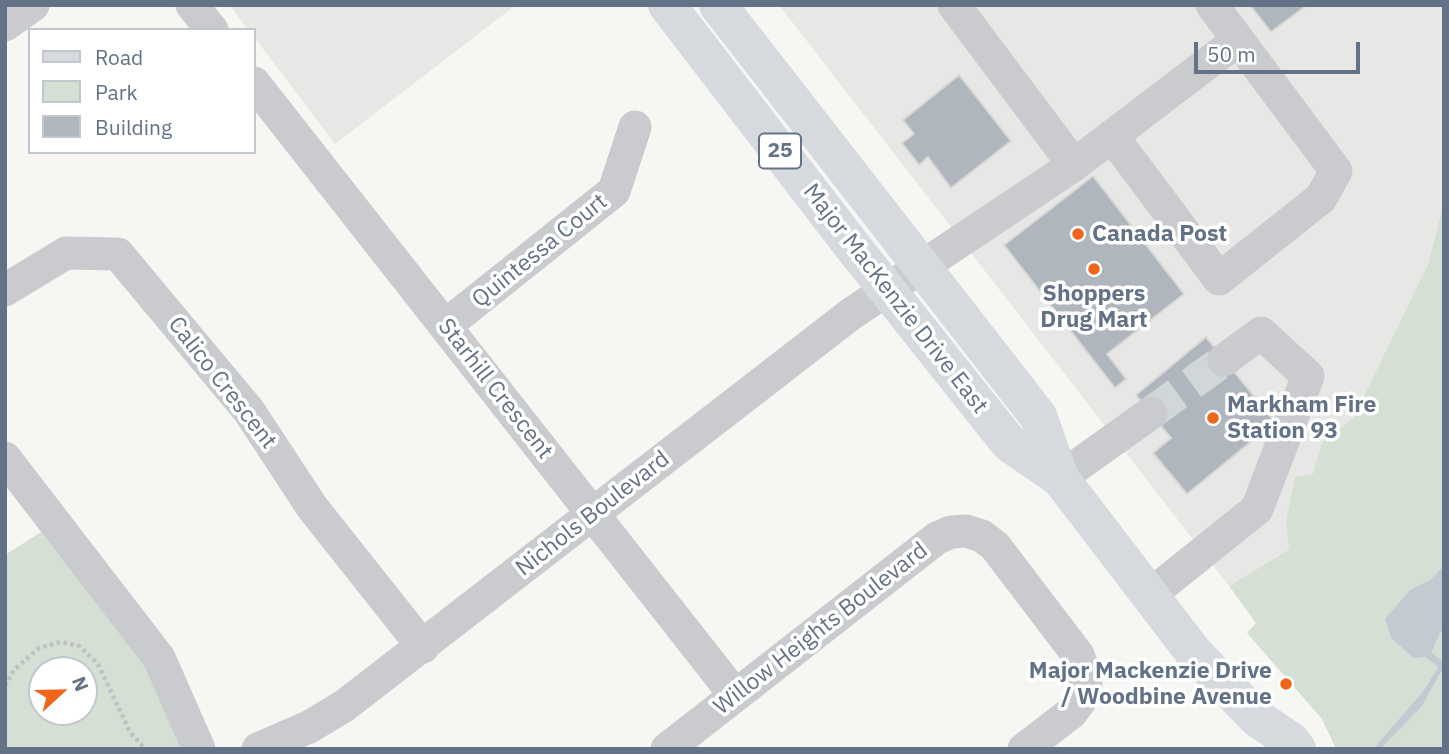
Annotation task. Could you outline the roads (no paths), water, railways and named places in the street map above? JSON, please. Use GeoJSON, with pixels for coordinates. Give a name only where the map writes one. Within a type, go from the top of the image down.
{"type":"FeatureCollection","features":[{"type":"Feature","properties":{"kind":"main road","name":"Major MacKenzie Drive East"},"geometry":{"type":"LineString","coordinates":[[667,5],[1009,443],[1060,478],[1258,733],[1292,742],[1297,749]]}},
{"type":"Feature","properties":{"kind":"main road","name":"Major MacKenzie Drive East"},"geometry":{"type":"LineString","coordinates":[[718,5],[1038,416],[1060,478]]}},
{"type":"Feature","properties":{"kind":"street"},"geometry":{"type":"LineString","coordinates":[[5,25],[33,5]]}},
{"type":"Feature","properties":{"kind":"street"},"geometry":{"type":"LineString","coordinates":[[192,5],[210,28]]}},
{"type":"Feature","properties":{"kind":"street"},"geometry":{"type":"LineString","coordinates":[[954,5],[1074,165]]}},
{"type":"Feature","properties":{"kind":"street"},"geometry":{"type":"LineString","coordinates":[[1112,136],[1219,279],[1321,198],[1336,171],[1212,5]]}},
{"type":"Feature","properties":{"kind":"street","name":"Nichols Boulevard"},"geometry":{"type":"LineString","coordinates":[[258,749],[324,718],[423,647],[851,314],[1074,165],[1238,40]]}},
{"type":"Feature","properties":{"kind":"street","name":"Starhill Crescent"},"geometry":{"type":"LineString","coordinates":[[256,86],[735,695]]}},
{"type":"Feature","properties":{"kind":"street","name":"Quintessa Court"},"geometry":{"type":"LineString","coordinates":[[445,326],[614,191],[635,127]]}},
{"type":"Feature","properties":{"kind":"street","name":"Calico Crescent"},"geometry":{"type":"LineString","coordinates":[[5,290],[66,253],[118,254],[249,411],[312,507],[423,647]]}},
{"type":"Feature","properties":{"kind":"street"},"geometry":{"type":"LineString","coordinates":[[1151,594],[1257,509],[1308,376],[1261,333],[1224,359]]}},
{"type":"Feature","properties":{"kind":"street"},"geometry":{"type":"LineString","coordinates":[[1060,478],[1151,413]]}},
{"type":"Feature","properties":{"kind":"street"},"geometry":{"type":"LineString","coordinates":[[5,458],[159,658],[199,749]]}},
{"type":"Feature","properties":{"kind":"street","name":"Willow Heights Boulevard"},"geometry":{"type":"LineString","coordinates":[[667,749],[937,538],[951,532],[966,531],[982,536],[995,546],[1077,655],[1084,671],[1086,686],[1071,713],[1024,749]]}},
{"type":"Feature","properties":{"kind":"waterway"},"geometry":{"type":"LineString","coordinates":[[1430,656],[1439,663]]}},
{"type":"Feature","properties":{"kind":"tunnel"},"geometry":{"type":"LineString","coordinates":[[1151,413],[1224,360]]}},
{"type":"Feature","properties":{"kind":"place","name":"Canada Post"},"geometry":{"type":"Point","coordinates":[1078,234]}},
{"type":"Feature","properties":{"kind":"place","name":"Shoppers Drug Mart"},"geometry":{"type":"Point","coordinates":[1094,269]}},
{"type":"Feature","properties":{"kind":"place","name":"Markham Fire Station 93"},"geometry":{"type":"Point","coordinates":[1213,418]}},
{"type":"Feature","properties":{"kind":"place","name":"Major Mackenzie Drive / Woodbine Avenue"},"geometry":{"type":"Point","coordinates":[1286,684]}}]}
